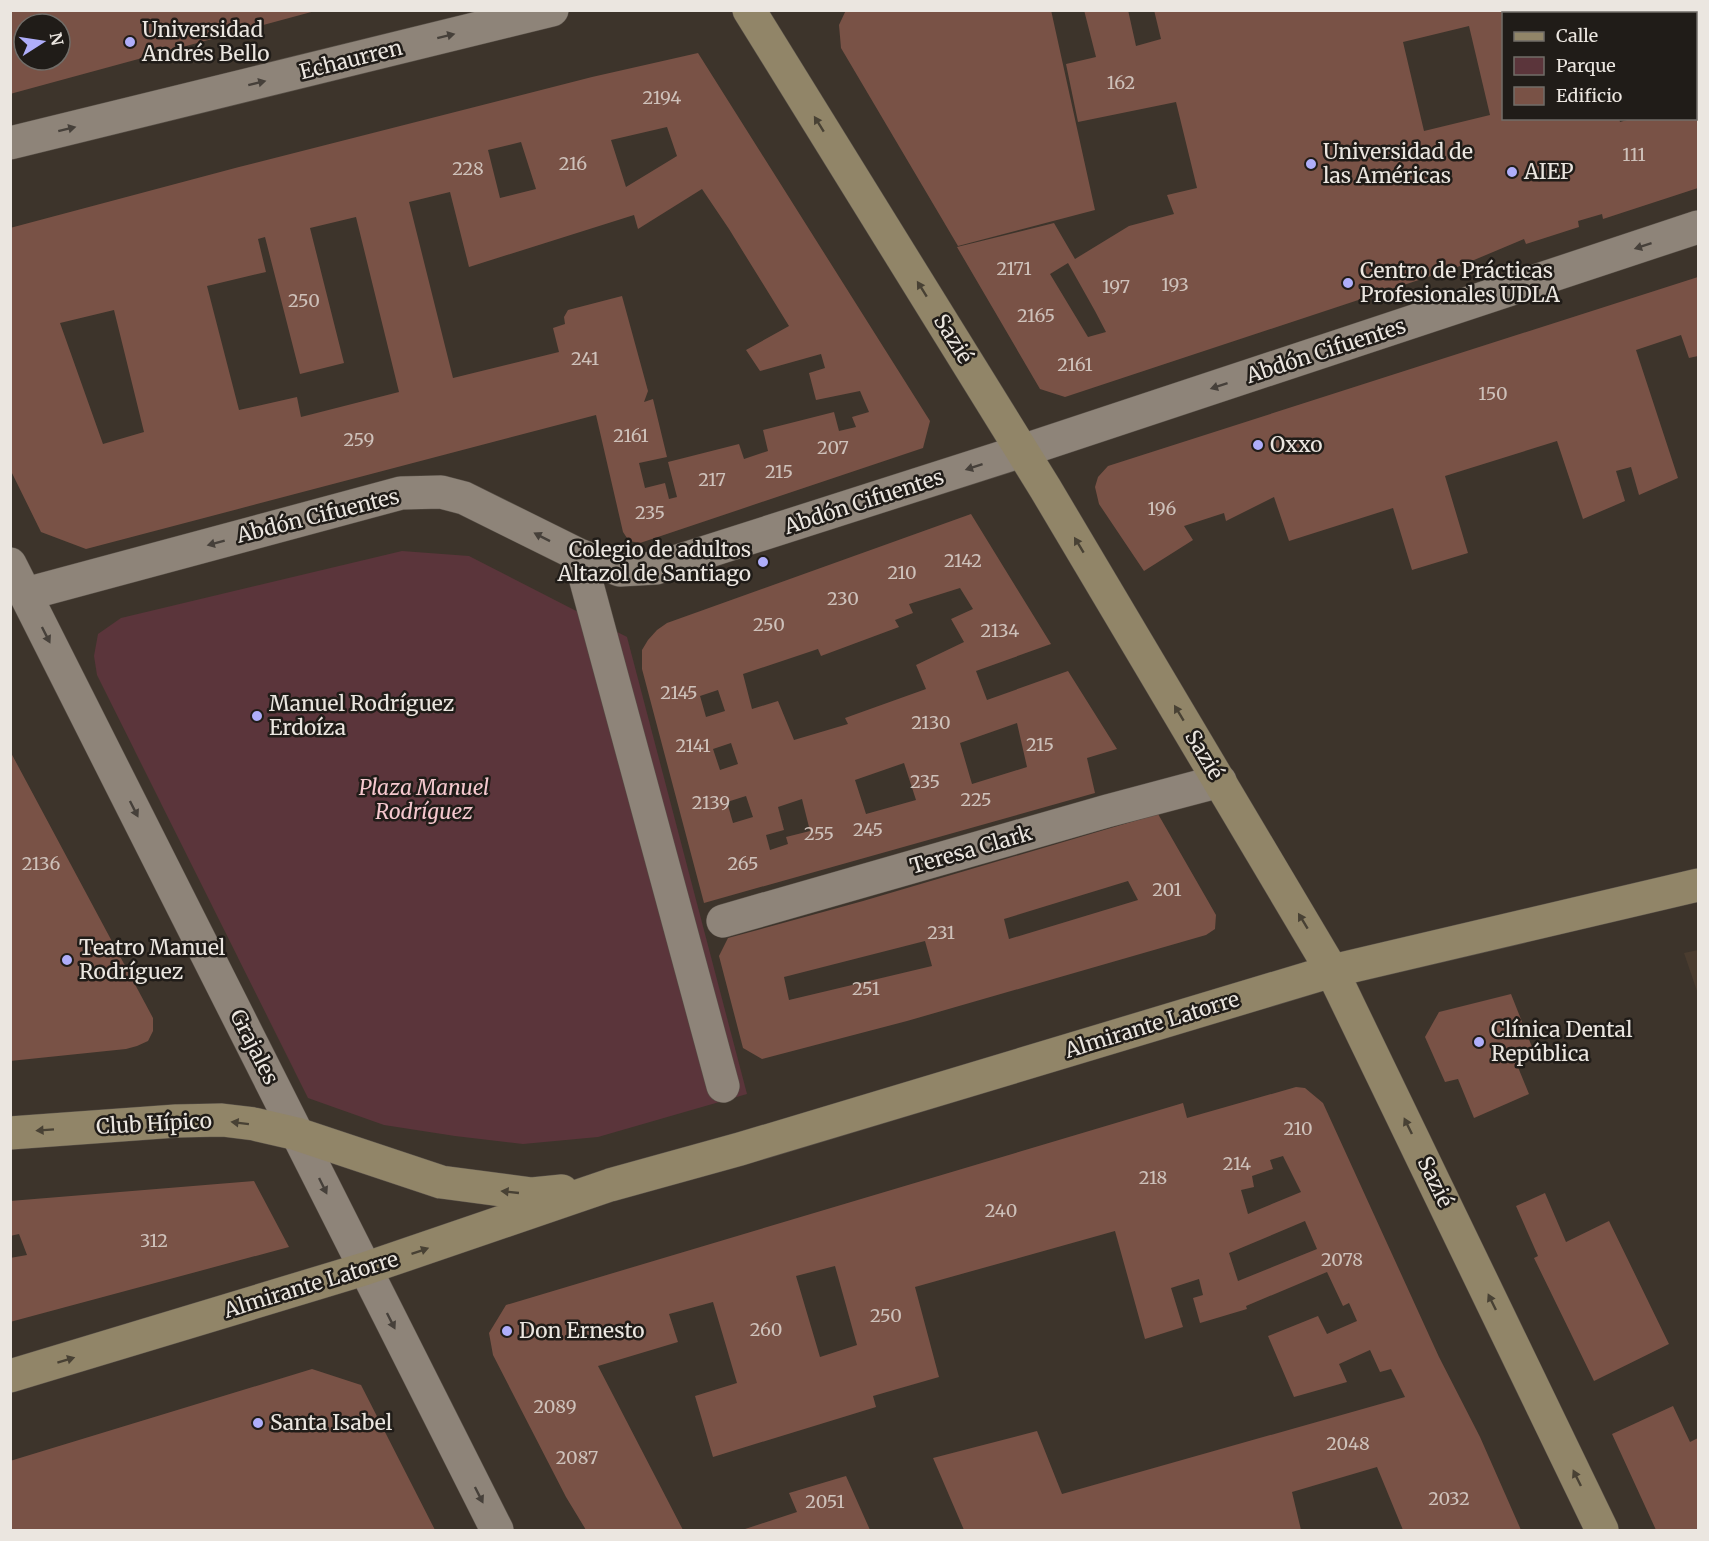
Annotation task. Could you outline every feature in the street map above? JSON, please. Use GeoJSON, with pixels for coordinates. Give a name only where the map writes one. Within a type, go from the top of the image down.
{"type":"FeatureCollection","features":[{"type":"Feature","properties":{"kind":"main road","name":"Sazié"},"geometry":{"type":"LineString","coordinates":[[749,10],[1022,452],[1332,971],[1602,1530]]}},
{"type":"Feature","properties":{"kind":"main road","name":"Almirante Latorre"},"geometry":{"type":"LineString","coordinates":[[10,1377],[364,1269],[610,1185],[740,1149],[1332,971],[1698,885]]}},
{"type":"Feature","properties":{"kind":"main road","name":"Club Hípico"},"geometry":{"type":"LineString","coordinates":[[10,1133],[176,1121],[222,1120],[254,1124],[297,1134]]}},
{"type":"Feature","properties":{"kind":"main road","name":"Almirante Latorre"},"geometry":{"type":"LineString","coordinates":[[297,1134],[441,1182],[479,1189],[532,1194],[610,1185]]}},
{"type":"Feature","properties":{"kind":"street","name":"Echaurren"},"geometry":{"type":"LineString","coordinates":[[10,143],[552,10]]}},
{"type":"Feature","properties":{"kind":"street","name":"Abdón Cifuentes"},"geometry":{"type":"LineString","coordinates":[[26,594],[401,493],[441,492],[464,498],[579,555],[620,570],[656,568],[1022,452],[1698,227]]}},
{"type":"Feature","properties":{"kind":"street"},"geometry":{"type":"LineString","coordinates":[[579,555],[723,1086]]}},
{"type":"Feature","properties":{"kind":"street","name":"Grajales"},"geometry":{"type":"LineString","coordinates":[[10,564],[497,1530]]}},
{"type":"Feature","properties":{"kind":"street","name":"Teresa Clark"},"geometry":{"type":"LineString","coordinates":[[723,921],[1220,781]]}},
{"type":"Feature","properties":{"kind":"shaded area"},"geometry":{"type":"Polygon","coordinates":[[[1698,950],[1698,994],[1684,953],[1698,950]]]}},
{"type":"Feature","properties":{"kind":"green space","name":"Plaza Manuel Rodríguez"},"geometry":{"type":"Polygon","coordinates":[[[402,551],[469,556],[627,637],[747,1094],[598,1137],[523,1144],[384,1125],[308,1098],[97,675],[94,656],[98,634],[121,618],[402,551]]]}},
{"type":"Feature","properties":{"kind":"building","name":"Universidad Andrés Bello"},"geometry":{"type":"Polygon","coordinates":[[[10,10],[315,11],[10,94],[10,10]]]}},
{"type":"Feature","properties":{"kind":"building"},"geometry":{"type":"Polygon","coordinates":[[[846,10],[1051,10],[1095,210],[958,246],[841,48],[839,25],[846,10]]]}},
{"type":"Feature","properties":{"kind":"building"},"geometry":{"type":"Polygon","coordinates":[[[1084,10],[1128,10],[1136,46],[1161,39],[1154,10],[1466,10],[1466,12],[1553,10],[1553,12],[1502,12],[1502,120],[1620,120],[1620,122],[1627,120],[1697,120],[1697,12],[1593,12],[1592,10],[1698,10],[1698,188],[1603,219],[1602,214],[1578,221],[1579,227],[1526,244],[1524,239],[1455,268],[1065,397],[1040,389],[957,247],[1054,223],[1075,259],[1129,226],[1174,214],[1167,195],[1197,188],[1176,102],[1078,122],[1066,64],[1096,57],[1084,10]],[[1469,26],[1403,42],[1424,131],[1490,115],[1469,26]],[[1068,263],[1050,274],[1088,337],[1106,332],[1068,263]]]}},
{"type":"Feature","properties":{"kind":"building"},"geometry":{"type":"Polygon","coordinates":[[[698,53],[930,421],[923,448],[640,543],[629,541],[623,532],[596,415],[86,549],[41,532],[10,469],[10,228],[592,77],[698,53]],[[667,127],[611,140],[626,187],[677,156],[667,127]],[[521,142],[488,150],[500,198],[536,189],[521,142]],[[702,189],[638,229],[634,215],[469,267],[450,192],[409,202],[453,378],[559,352],[553,328],[565,324],[564,317],[568,310],[622,296],[648,391],[644,402],[653,399],[667,457],[639,463],[645,488],[665,483],[669,499],[677,497],[668,462],[739,444],[744,459],[768,451],[763,430],[834,412],[839,431],[856,427],[852,417],[869,412],[860,391],[816,400],[809,373],[825,368],[821,354],[760,371],[746,350],[789,326],[702,189]],[[356,217],[310,228],[344,363],[300,374],[265,237],[258,239],[266,272],[207,286],[239,410],[297,397],[301,417],[399,392],[356,217]],[[114,310],[60,323],[103,444],[144,432],[114,310]]]}},
{"type":"Feature","properties":{"kind":"building"},"geometry":{"type":"Polygon","coordinates":[[[1698,277],[1698,356],[1689,358],[1681,335],[1636,350],[1678,478],[1639,495],[1631,467],[1616,471],[1625,501],[1583,519],[1557,441],[1445,476],[1468,553],[1412,570],[1393,508],[1289,541],[1274,497],[1226,521],[1224,513],[1184,526],[1193,540],[1144,571],[1099,504],[1095,487],[1098,477],[1108,466],[1698,277]]]}},
{"type":"Feature","properties":{"kind":"building"},"geometry":{"type":"Polygon","coordinates":[[[971,514],[1051,644],[976,671],[987,700],[1068,671],[1117,749],[1087,758],[1095,793],[704,903],[642,669],[642,650],[657,630],[667,623],[971,514]],[[960,588],[909,604],[913,613],[895,620],[899,627],[821,656],[818,649],[743,674],[752,709],[778,701],[794,740],[848,724],[845,718],[926,689],[916,665],[964,642],[951,619],[973,609],[960,588]],[[718,690],[700,696],[706,717],[725,711],[718,690]],[[1017,723],[960,743],[972,784],[1027,767],[1017,723]],[[731,743],[713,749],[720,770],[738,764],[731,743]],[[904,763],[855,780],[866,814],[916,800],[904,763]],[[746,796],[727,802],[733,823],[753,817],[746,796]],[[802,799],[778,807],[784,830],[766,835],[770,850],[788,844],[786,837],[810,831],[802,799]]]}},
{"type":"Feature","properties":{"kind":"building","name":"Teatro Manuel Rodríguez"},"geometry":{"type":"Polygon","coordinates":[[[10,751],[153,1018],[153,1031],[148,1041],[137,1046],[10,1061],[10,751]]]}},
{"type":"Feature","properties":{"kind":"building"},"geometry":{"type":"Polygon","coordinates":[[[1158,814],[1216,915],[1215,929],[1206,935],[907,1021],[762,1059],[743,1048],[719,956],[728,938],[863,901],[1158,814]],[[1128,881],[1004,919],[1009,939],[1138,900],[1128,881]],[[925,941],[784,977],[789,1000],[932,966],[925,941]]]}},
{"type":"Feature","properties":{"kind":"building","name":"Clínica Dental República"},"geometry":{"type":"Polygon","coordinates":[[[1511,994],[1532,1047],[1513,1055],[1529,1094],[1474,1118],[1458,1079],[1445,1082],[1425,1037],[1439,1012],[1511,994]]]}},
{"type":"Feature","properties":{"kind":"building"},"geometry":{"type":"Polygon","coordinates":[[[1296,1087],[1305,1088],[1323,1103],[1439,1357],[1480,1437],[1521,1530],[1403,1530],[1377,1467],[1292,1492],[1301,1530],[964,1530],[933,1458],[1037,1431],[1062,1494],[1405,1397],[1391,1369],[1380,1372],[1370,1350],[1339,1364],[1347,1382],[1294,1397],[1268,1336],[1318,1316],[1327,1334],[1357,1321],[1349,1303],[1343,1306],[1327,1272],[1246,1306],[1247,1309],[1200,1323],[1193,1298],[1203,1295],[1199,1279],[1171,1288],[1183,1327],[1145,1339],[1115,1231],[915,1287],[939,1377],[873,1396],[876,1407],[713,1457],[695,1396],[737,1383],[713,1302],[669,1314],[678,1342],[598,1366],[683,1530],[586,1530],[566,1497],[493,1355],[489,1333],[506,1305],[1183,1103],[1187,1118],[1296,1087]],[[1283,1156],[1270,1160],[1273,1169],[1252,1176],[1254,1187],[1241,1190],[1248,1214],[1301,1192],[1283,1156]],[[1305,1221],[1229,1253],[1238,1281],[1317,1249],[1305,1221]],[[835,1266],[796,1276],[820,1357],[857,1345],[835,1266]]]}},
{"type":"Feature","properties":{"kind":"building"},"geometry":{"type":"Polygon","coordinates":[[[254,1181],[289,1247],[10,1322],[10,1258],[27,1255],[19,1234],[10,1236],[10,1201],[254,1181]]]}},
{"type":"Feature","properties":{"kind":"building"},"geometry":{"type":"Polygon","coordinates":[[[1545,1193],[1566,1242],[1609,1221],[1669,1344],[1594,1381],[1534,1258],[1538,1256],[1516,1206],[1545,1193]]]}},
{"type":"Feature","properties":{"kind":"building","name":"Santa Isabel"},"geometry":{"type":"Polygon","coordinates":[[[312,1369],[361,1385],[435,1530],[10,1530],[10,1461],[312,1369]]]}},
{"type":"Feature","properties":{"kind":"building"},"geometry":{"type":"Polygon","coordinates":[[[1673,1406],[1690,1442],[1698,1438],[1698,1530],[1656,1530],[1612,1434],[1673,1406]]]}},
{"type":"Feature","properties":{"kind":"building"},"geometry":{"type":"Polygon","coordinates":[[[846,1476],[870,1530],[742,1530],[797,1512],[789,1493],[846,1476]]]}},
{"type":"Feature","properties":{"kind":"place","name":"Universidad Andrés Bello"},"geometry":{"type":"Point","coordinates":[130,42]}},
{"type":"Feature","properties":{"kind":"place","name":"Universidad de las Américas"},"geometry":{"type":"Point","coordinates":[1311,164]}},
{"type":"Feature","properties":{"kind":"place","name":"AIEP"},"geometry":{"type":"Point","coordinates":[1512,172]}},
{"type":"Feature","properties":{"kind":"place","name":"Centro de Prácticas Profesionales UDLA"},"geometry":{"type":"Point","coordinates":[1348,283]}},
{"type":"Feature","properties":{"kind":"place","name":"Oxxo"},"geometry":{"type":"Point","coordinates":[1258,445]}},
{"type":"Feature","properties":{"kind":"place","name":"Colegio de adultos Altazol de Santiago"},"geometry":{"type":"Point","coordinates":[763,562]}},
{"type":"Feature","properties":{"kind":"place","name":"Manuel Rodríguez Erdoíza"},"geometry":{"type":"Point","coordinates":[257,716]}},
{"type":"Feature","properties":{"kind":"place","name":"Teatro Manuel Rodríguez"},"geometry":{"type":"Point","coordinates":[67,960]}},
{"type":"Feature","properties":{"kind":"place","name":"Clínica Dental República"},"geometry":{"type":"Point","coordinates":[1479,1042]}},
{"type":"Feature","properties":{"kind":"place","name":"Don Ernesto"},"geometry":{"type":"Point","coordinates":[507,1331]}},
{"type":"Feature","properties":{"kind":"place","name":"Santa Isabel"},"geometry":{"type":"Point","coordinates":[258,1423]}}]}
